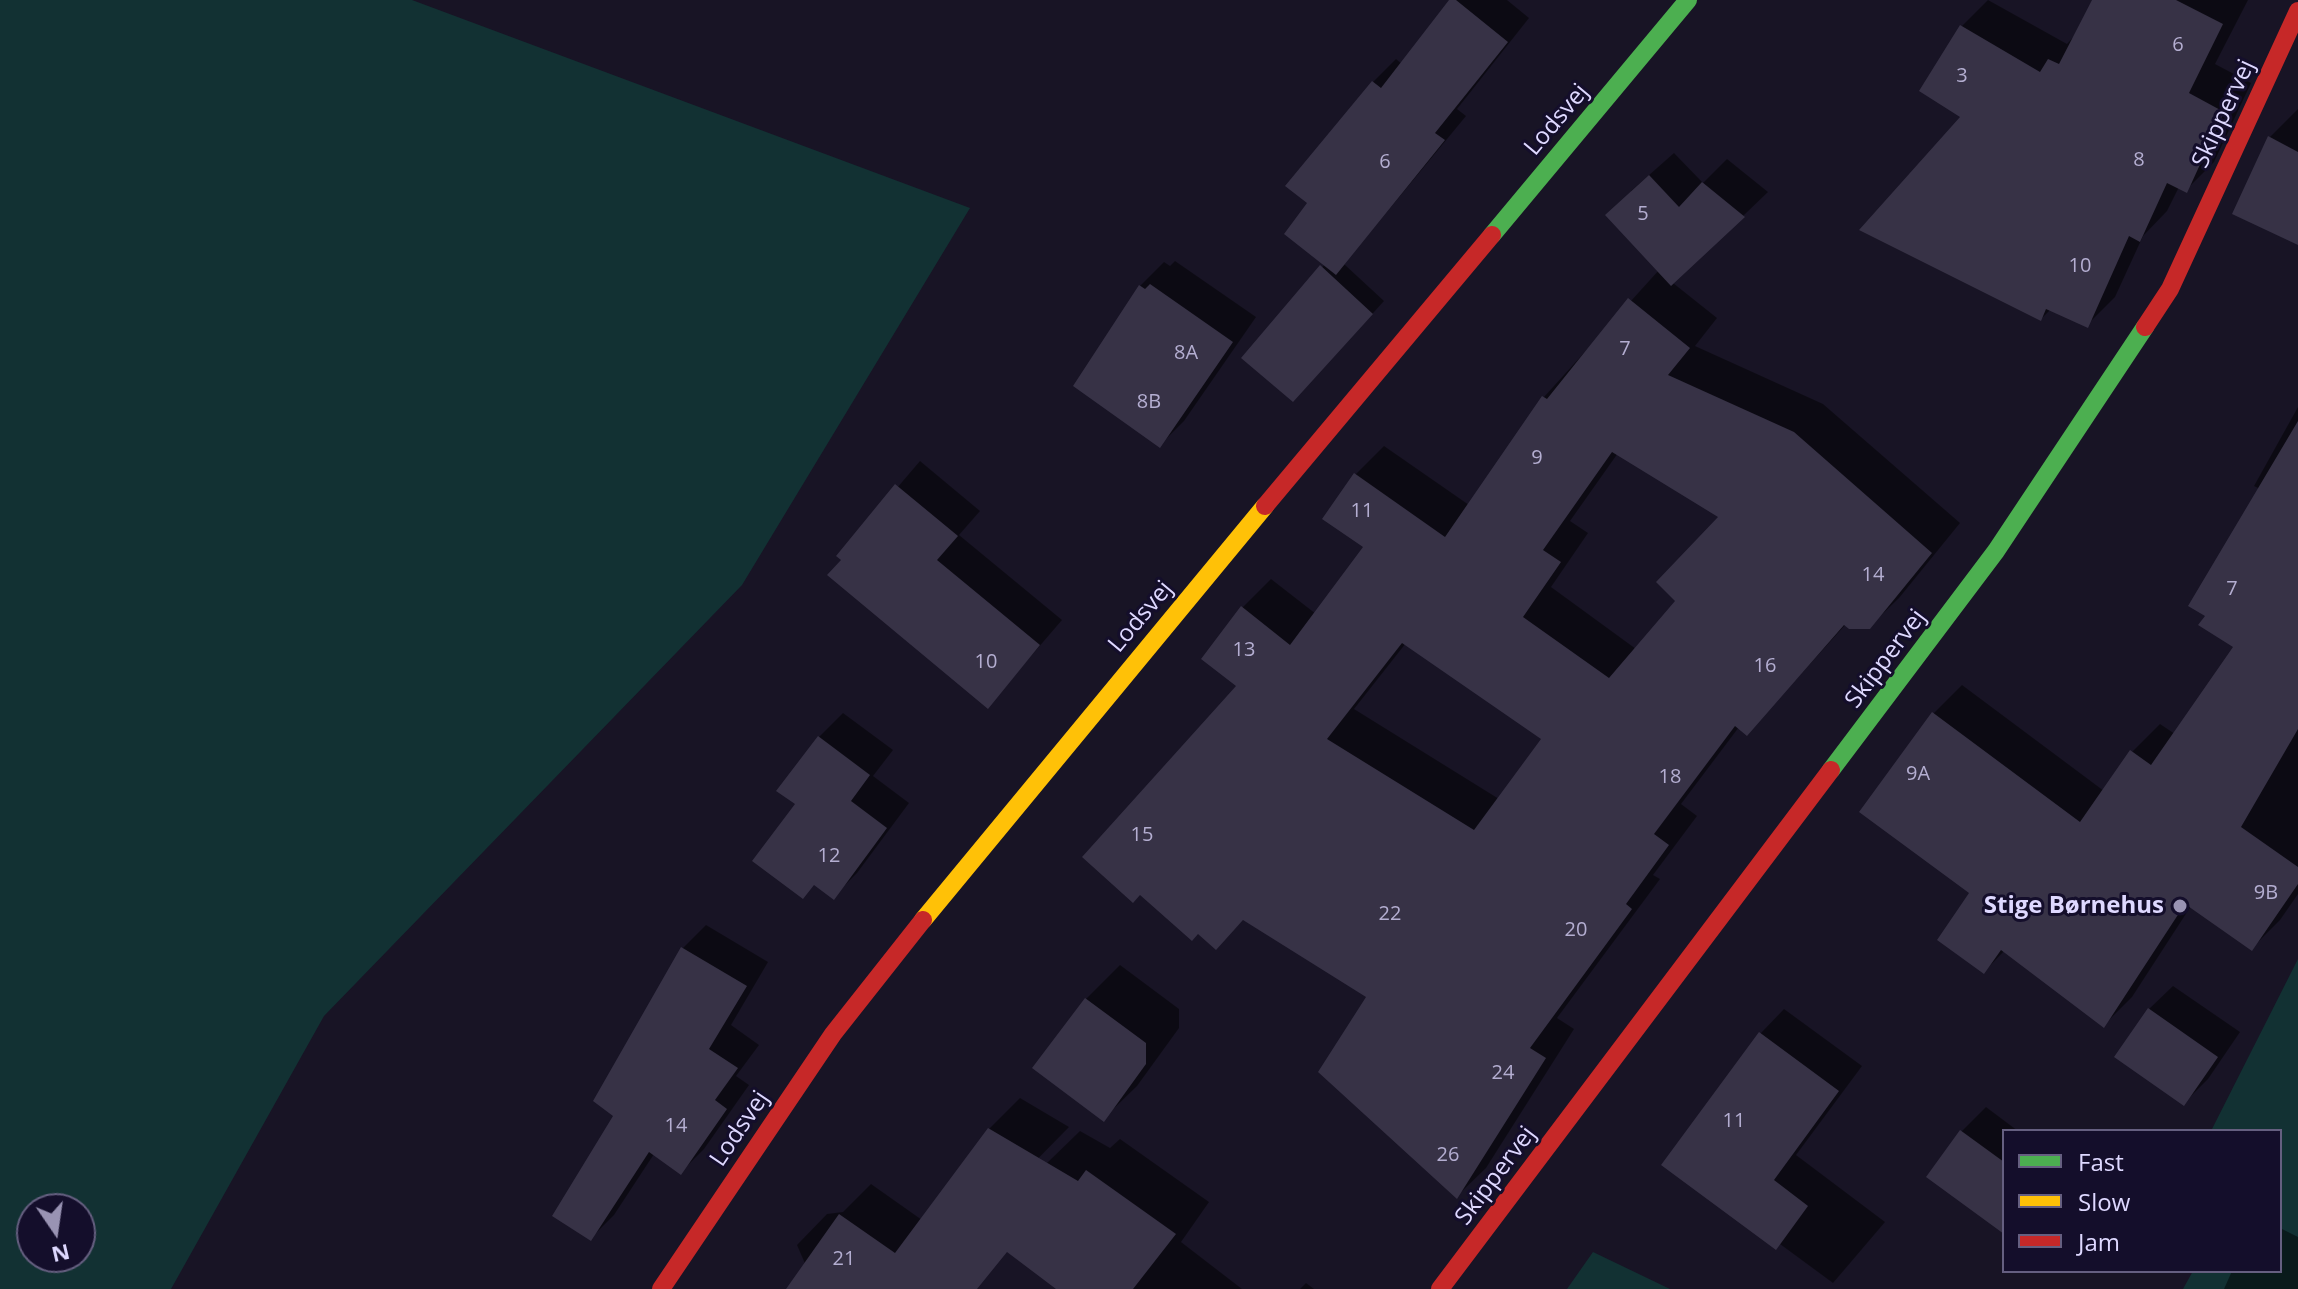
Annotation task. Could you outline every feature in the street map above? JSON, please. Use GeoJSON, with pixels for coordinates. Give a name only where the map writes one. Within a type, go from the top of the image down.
{"type":"FeatureCollection","features":[{"type":"Feature","properties":{"kind":"street","name":"Lodsvej"},"geometry":{"type":"LineString","coordinates":[[661,1289],[833,1034],[995,829],[1688,0]]}},
{"type":"Feature","properties":{"kind":"street","name":"Skippervej"},"geometry":{"type":"LineString","coordinates":[[1440,1289],[1996,551],[2170,289],[2298,11]]}},
{"type":"Feature","properties":{"kind":"green space"},"geometry":{"type":"Polygon","coordinates":[[[0,0],[412,0],[970,208],[742,585],[324,1016],[171,1289],[0,1289],[0,0]]]}},
{"type":"Feature","properties":{"kind":"green space"},"geometry":{"type":"Polygon","coordinates":[[[2298,959],[2298,1289],[2183,1289],[2192,1273],[2282,1273],[2282,1129],[2212,1129],[2298,959]]]}},
{"type":"Feature","properties":{"kind":"green space"},"geometry":{"type":"Polygon","coordinates":[[[1593,1252],[1670,1289],[1567,1289],[1593,1252]]]}},
{"type":"Feature","properties":{"kind":"building"},"geometry":{"type":"Polygon","coordinates":[[[1449,0],[1456,0],[1508,42],[1435,133],[1445,140],[1336,275],[1284,234],[1307,203],[1285,186],[1372,81],[1381,88],[1449,0]]]}},
{"type":"Feature","properties":{"kind":"building"},"geometry":{"type":"Polygon","coordinates":[[[2092,0],[2176,0],[2223,24],[2189,93],[2224,112],[2187,193],[2167,183],[2140,242],[2129,236],[2088,328],[2046,309],[2041,321],[1859,230],[1960,117],[1919,91],[1960,25],[2040,72],[2048,59],[2059,64],[2092,0]]]}},
{"type":"Feature","properties":{"kind":"building"},"geometry":{"type":"Polygon","coordinates":[[[2268,136],[2298,152],[2298,245],[2232,214],[2268,136]]]}},
{"type":"Feature","properties":{"kind":"building"},"geometry":{"type":"Polygon","coordinates":[[[1649,175],[1679,207],[1702,182],[1745,217],[1671,286],[1605,215],[1649,175]]]}},
{"type":"Feature","properties":{"kind":"building"},"geometry":{"type":"Polygon","coordinates":[[[1320,265],[1373,314],[1293,402],[1241,358],[1320,265]]]}},
{"type":"Feature","properties":{"kind":"building"},"geometry":{"type":"Polygon","coordinates":[[[1150,284],[1233,342],[1160,448],[1073,386],[1139,285],[1145,289],[1150,284]]]}},
{"type":"Feature","properties":{"kind":"building"},"geometry":{"type":"Polygon","coordinates":[[[1628,298],[1690,348],[1668,375],[1794,432],[1932,553],[1870,629],[1849,629],[1844,625],[1747,736],[1735,726],[1654,834],[1669,845],[1626,904],[1632,909],[1530,1048],[1546,1058],[1457,1199],[1318,1072],[1366,997],[1243,920],[1216,950],[1198,934],[1192,941],[1140,895],[1133,903],[1082,857],[1236,686],[1201,659],[1241,606],[1290,645],[1363,547],[1322,519],[1354,473],[1445,537],[1542,396],[1547,399],[1628,298]],[[1612,452],[1543,550],[1561,562],[1523,617],[1609,678],[1675,601],[1656,582],[1718,517],[1612,452]],[[1402,643],[1327,739],[1474,830],[1541,739],[1402,643]]]}},
{"type":"Feature","properties":{"kind":"building"},"geometry":{"type":"Polygon","coordinates":[[[2298,421],[2298,729],[2241,827],[2298,867],[2298,884],[2252,951],[2185,904],[2104,1028],[2001,950],[1984,974],[1937,940],[1969,893],[1859,812],[1932,712],[2080,822],[2130,750],[2151,765],[2233,647],[2198,625],[2205,616],[2188,606],[2298,421]]]}},
{"type":"Feature","properties":{"kind":"building"},"geometry":{"type":"Polygon","coordinates":[[[895,484],[958,536],[937,560],[1040,645],[988,709],[827,575],[841,560],[836,556],[895,484]]]}},
{"type":"Feature","properties":{"kind":"building"},"geometry":{"type":"Polygon","coordinates":[[[818,736],[870,775],[851,801],[887,828],[834,900],[814,885],[803,899],[752,861],[795,804],[776,791],[818,736]]]}},
{"type":"Feature","properties":{"kind":"building"},"geometry":{"type":"Polygon","coordinates":[[[681,947],[747,986],[709,1049],[738,1068],[715,1100],[727,1109],[681,1175],[649,1152],[591,1241],[552,1216],[613,1116],[593,1101],[681,947]]]}},
{"type":"Feature","properties":{"kind":"building"},"geometry":{"type":"Polygon","coordinates":[[[1085,998],[1146,1043],[1146,1064],[1104,1122],[1032,1068],[1085,998]]]}},
{"type":"Feature","properties":{"kind":"building"},"geometry":{"type":"Polygon","coordinates":[[[2148,1008],[2218,1057],[2184,1106],[2114,1057],[2148,1008]]]}},
{"type":"Feature","properties":{"kind":"building"},"geometry":{"type":"Polygon","coordinates":[[[1759,1032],[1839,1091],[1774,1180],[1808,1206],[1776,1250],[1661,1165],[1759,1032]]]}},
{"type":"Feature","properties":{"kind":"building"},"geometry":{"type":"Polygon","coordinates":[[[988,1128],[1078,1181],[1086,1170],[1176,1234],[1133,1289],[1056,1289],[1007,1252],[977,1289],[786,1289],[839,1214],[895,1253],[988,1128]]]}},
{"type":"Feature","properties":{"kind":"building"},"geometry":{"type":"Polygon","coordinates":[[[1960,1130],[2002,1161],[2002,1233],[1926,1177],[1960,1130]]]}},
{"type":"Feature","properties":{"kind":"traffic: fast"},"geometry":{"type":"LineString","coordinates":[[1492,235],[1688,0]]}},
{"type":"Feature","properties":{"kind":"traffic: fast"},"geometry":{"type":"LineString","coordinates":[[1831,770],[1996,551],[2145,327]]}},
{"type":"Feature","properties":{"kind":"traffic: slow"},"geometry":{"type":"LineString","coordinates":[[923,920],[1265,506]]}},
{"type":"Feature","properties":{"kind":"traffic: jam"},"geometry":{"type":"LineString","coordinates":[[2145,327],[2170,289],[2298,11]]}},
{"type":"Feature","properties":{"kind":"traffic: jam"},"geometry":{"type":"LineString","coordinates":[[1265,506],[1492,235]]}},
{"type":"Feature","properties":{"kind":"traffic: jam"},"geometry":{"type":"LineString","coordinates":[[1440,1289],[1831,770]]}},
{"type":"Feature","properties":{"kind":"traffic: jam"},"geometry":{"type":"LineString","coordinates":[[661,1289],[833,1034],[923,920]]}},
{"type":"Feature","properties":{"kind":"place","name":"Stige Børnehus"},"geometry":{"type":"Point","coordinates":[2180,906]}}]}
